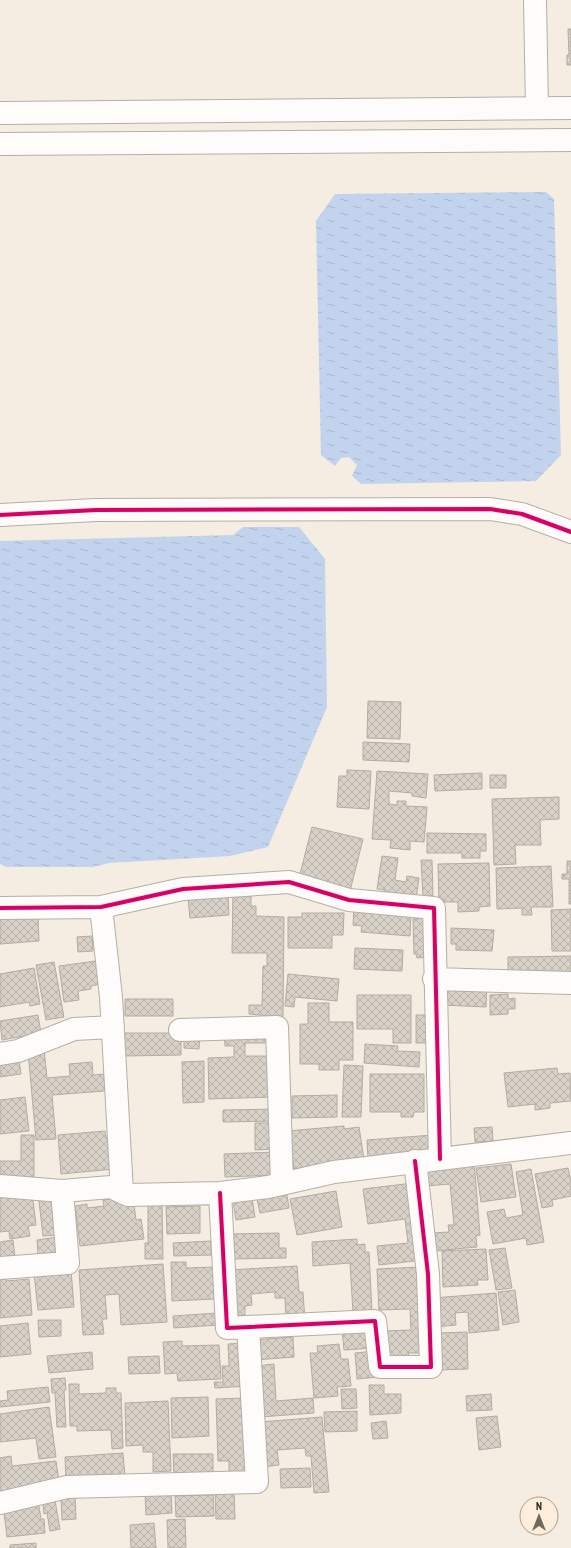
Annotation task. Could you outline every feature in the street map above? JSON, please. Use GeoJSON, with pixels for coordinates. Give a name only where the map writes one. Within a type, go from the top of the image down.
{"type":"FeatureCollection","features":[{"type":"Feature","properties":{"kind":"street"},"geometry":{"type":"LineString","coordinates":[[535,0],[537,108]]}},
{"type":"Feature","properties":{"kind":"street"},"geometry":{"type":"LineString","coordinates":[[0,113],[571,108]]}},
{"type":"Feature","properties":{"kind":"street"},"geometry":{"type":"LineString","coordinates":[[0,144],[571,140]]}},
{"type":"Feature","properties":{"kind":"street"},"geometry":{"type":"LineString","coordinates":[[0,515],[104,510],[490,509],[522,514],[571,532]]}},
{"type":"Feature","properties":{"kind":"street"},"geometry":{"type":"LineString","coordinates":[[0,908],[101,907],[183,889],[289,882],[349,900],[434,908],[434,979],[440,1159]]}},
{"type":"Feature","properties":{"kind":"street"},"geometry":{"type":"LineString","coordinates":[[101,907],[113,1027],[122,1192]]}},
{"type":"Feature","properties":{"kind":"street"},"geometry":{"type":"LineString","coordinates":[[434,979],[571,983]]}},
{"type":"Feature","properties":{"kind":"street"},"geometry":{"type":"LineString","coordinates":[[0,1054],[18,1051],[74,1029],[113,1027]]}},
{"type":"Feature","properties":{"kind":"street"},"geometry":{"type":"LineString","coordinates":[[180,1030],[277,1027],[282,1184]]}},
{"type":"Feature","properties":{"kind":"street"},"geometry":{"type":"LineString","coordinates":[[0,1186],[62,1191],[111,1187],[128,1195],[220,1193],[282,1184],[334,1172],[571,1143]]}},
{"type":"Feature","properties":{"kind":"street"},"geometry":{"type":"LineString","coordinates":[[220,1193],[227,1328],[375,1321],[380,1367],[431,1367],[428,1274],[415,1161]]}},
{"type":"Feature","properties":{"kind":"street"},"geometry":{"type":"LineString","coordinates":[[0,1268],[68,1263],[62,1191]]}},
{"type":"Feature","properties":{"kind":"street"},"geometry":{"type":"LineString","coordinates":[[0,1502],[67,1487],[257,1482],[248,1327]]}},
{"type":"Feature","properties":{"kind":"water"},"geometry":{"type":"Polygon","coordinates":[[[546,192],[554,199],[561,455],[536,481],[361,484],[352,476],[357,465],[349,457],[341,458],[335,466],[321,455],[316,221],[335,194],[546,192]]]}},
{"type":"Feature","properties":{"kind":"water"},"geometry":{"type":"Polygon","coordinates":[[[243,527],[299,527],[325,559],[327,707],[268,847],[230,856],[109,863],[93,867],[6,867],[0,864],[0,541],[233,535],[243,527]]]}},
{"type":"Feature","properties":{"kind":"building"},"geometry":{"type":"Polygon","coordinates":[[[568,29],[571,29],[571,65],[567,65],[567,55],[569,55],[568,29]]]}},
{"type":"Feature","properties":{"kind":"building"},"geometry":{"type":"Polygon","coordinates":[[[368,701],[401,702],[400,739],[367,738],[368,701]]]}},
{"type":"Feature","properties":{"kind":"building"},"geometry":{"type":"Polygon","coordinates":[[[363,742],[410,744],[409,762],[363,760],[363,742]]]}},
{"type":"Feature","properties":{"kind":"building"},"geometry":{"type":"Polygon","coordinates":[[[347,770],[371,771],[369,809],[337,807],[339,776],[347,776],[347,770]]]}},
{"type":"Feature","properties":{"kind":"building"},"geometry":{"type":"Polygon","coordinates":[[[377,771],[428,774],[426,798],[412,796],[412,793],[389,791],[389,804],[397,805],[397,801],[406,801],[406,806],[427,807],[424,842],[410,841],[410,850],[390,848],[391,840],[372,839],[377,771]]]}},
{"type":"Feature","properties":{"kind":"building"},"geometry":{"type":"Polygon","coordinates":[[[482,773],[482,789],[435,791],[434,775],[482,773]]]}},
{"type":"Feature","properties":{"kind":"building"},"geometry":{"type":"Polygon","coordinates":[[[490,775],[506,775],[506,788],[490,788],[490,775]]]}},
{"type":"Feature","properties":{"kind":"building"},"geometry":{"type":"Polygon","coordinates":[[[559,797],[559,819],[540,820],[541,845],[515,845],[516,864],[494,865],[492,799],[559,797]]]}},
{"type":"Feature","properties":{"kind":"building"},"geometry":{"type":"Polygon","coordinates":[[[312,827],[363,839],[350,891],[299,878],[312,827]]]}},
{"type":"Feature","properties":{"kind":"building"},"geometry":{"type":"Polygon","coordinates":[[[427,833],[486,834],[486,851],[480,851],[480,858],[462,858],[462,853],[427,853],[427,833]]]}},
{"type":"Feature","properties":{"kind":"building"},"geometry":{"type":"Polygon","coordinates":[[[382,856],[398,858],[395,880],[406,882],[407,876],[419,878],[416,899],[384,894],[385,890],[377,889],[382,856]]]}},
{"type":"Feature","properties":{"kind":"building"},"geometry":{"type":"Polygon","coordinates":[[[421,860],[432,860],[433,896],[423,896],[421,860]]]}},
{"type":"Feature","properties":{"kind":"building"},"geometry":{"type":"Polygon","coordinates":[[[567,861],[571,861],[571,904],[569,904],[569,879],[562,879],[562,874],[567,874],[567,861]]]}},
{"type":"Feature","properties":{"kind":"building"},"geometry":{"type":"Polygon","coordinates":[[[489,863],[490,906],[479,907],[479,911],[458,912],[458,902],[439,902],[438,864],[489,863]]]}},
{"type":"Feature","properties":{"kind":"building"},"geometry":{"type":"Polygon","coordinates":[[[551,866],[553,907],[531,907],[532,915],[522,915],[522,908],[497,909],[496,868],[551,866]]]}},
{"type":"Feature","properties":{"kind":"building"},"geometry":{"type":"Polygon","coordinates":[[[233,891],[251,891],[251,906],[256,906],[256,916],[284,917],[283,1017],[249,1014],[249,1005],[262,1005],[263,966],[267,966],[267,953],[232,953],[233,891]]]}},
{"type":"Feature","properties":{"kind":"building"},"geometry":{"type":"Polygon","coordinates":[[[228,895],[229,915],[190,918],[188,899],[228,895]]]}},
{"type":"Feature","properties":{"kind":"building"},"geometry":{"type":"Polygon","coordinates":[[[354,907],[411,911],[410,936],[361,932],[362,926],[353,925],[354,907]]]}},
{"type":"Feature","properties":{"kind":"building"},"geometry":{"type":"Polygon","coordinates":[[[571,909],[571,951],[552,951],[551,910],[571,909]]]}},
{"type":"Feature","properties":{"kind":"building"},"geometry":{"type":"Polygon","coordinates":[[[302,913],[344,913],[343,935],[332,935],[332,948],[288,948],[288,917],[302,917],[302,913]]]}},
{"type":"Feature","properties":{"kind":"building"},"geometry":{"type":"Polygon","coordinates":[[[38,916],[39,941],[0,944],[0,918],[38,916]]]}},
{"type":"Feature","properties":{"kind":"building"},"geometry":{"type":"Polygon","coordinates":[[[428,918],[430,957],[417,958],[416,954],[414,954],[413,919],[428,918]]]}},
{"type":"Feature","properties":{"kind":"building"},"geometry":{"type":"Polygon","coordinates":[[[451,928],[494,930],[492,951],[456,950],[456,944],[451,944],[451,928]]]}},
{"type":"Feature","properties":{"kind":"building"},"geometry":{"type":"Polygon","coordinates":[[[92,936],[93,951],[78,952],[77,937],[92,936]]]}},
{"type":"Feature","properties":{"kind":"building"},"geometry":{"type":"Polygon","coordinates":[[[355,948],[403,950],[402,971],[354,969],[355,948]]]}},
{"type":"Feature","properties":{"kind":"building"},"geometry":{"type":"Polygon","coordinates":[[[571,956],[571,975],[508,976],[508,957],[571,956]]]}},
{"type":"Feature","properties":{"kind":"building"},"geometry":{"type":"Polygon","coordinates":[[[96,961],[100,984],[91,986],[91,989],[78,991],[79,1000],[64,1002],[59,966],[96,961]]]}},
{"type":"Feature","properties":{"kind":"building"},"geometry":{"type":"Polygon","coordinates":[[[54,962],[64,1017],[46,1020],[36,965],[54,962]]]}},
{"type":"Feature","properties":{"kind":"building"},"geometry":{"type":"Polygon","coordinates":[[[34,968],[40,1004],[30,1006],[29,1002],[0,1007],[0,974],[34,968]]]}},
{"type":"Feature","properties":{"kind":"building"},"geometry":{"type":"Polygon","coordinates":[[[288,974],[339,979],[337,1001],[295,997],[294,1007],[285,1006],[288,974]]]}},
{"type":"Feature","properties":{"kind":"building"},"geometry":{"type":"Polygon","coordinates":[[[443,983],[487,984],[486,1007],[442,1005],[443,983]]]}},
{"type":"Feature","properties":{"kind":"building"},"geometry":{"type":"Polygon","coordinates":[[[508,994],[508,999],[515,998],[515,1009],[508,1009],[508,1014],[490,1015],[490,995],[508,994]]]}},
{"type":"Feature","properties":{"kind":"building"},"geometry":{"type":"Polygon","coordinates":[[[357,995],[411,995],[411,1043],[393,1043],[393,1029],[357,1029],[357,995]]]}},
{"type":"Feature","properties":{"kind":"building"},"geometry":{"type":"Polygon","coordinates":[[[125,999],[173,999],[173,1016],[125,1016],[125,999]]]}},
{"type":"Feature","properties":{"kind":"building"},"geometry":{"type":"Polygon","coordinates":[[[308,1003],[329,1003],[329,1022],[353,1022],[353,1060],[339,1060],[339,1070],[319,1070],[319,1064],[300,1064],[300,1024],[308,1024],[308,1003]]]}},
{"type":"Feature","properties":{"kind":"building"},"geometry":{"type":"Polygon","coordinates":[[[38,1015],[41,1033],[2,1040],[0,1021],[38,1015]]]}},
{"type":"Feature","properties":{"kind":"building"},"geometry":{"type":"Polygon","coordinates":[[[416,1015],[430,1015],[431,1043],[416,1043],[416,1015]]]}},
{"type":"Feature","properties":{"kind":"building"},"geometry":{"type":"Polygon","coordinates":[[[264,1029],[265,1043],[245,1043],[245,1056],[272,1056],[273,1097],[209,1099],[208,1058],[234,1057],[234,1046],[225,1046],[224,1030],[264,1029]]]}},
{"type":"Feature","properties":{"kind":"building"},"geometry":{"type":"Polygon","coordinates":[[[124,1033],[181,1033],[181,1055],[125,1056],[124,1033]]]}},
{"type":"Feature","properties":{"kind":"building"},"geometry":{"type":"Polygon","coordinates":[[[184,1033],[200,1034],[199,1049],[184,1048],[184,1033]]]}},
{"type":"Feature","properties":{"kind":"building"},"geometry":{"type":"Polygon","coordinates":[[[365,1044],[398,1046],[397,1051],[420,1052],[419,1067],[364,1063],[365,1044]]]}},
{"type":"Feature","properties":{"kind":"building"},"geometry":{"type":"Polygon","coordinates":[[[44,1050],[47,1078],[70,1076],[69,1064],[92,1062],[93,1075],[104,1074],[105,1091],[52,1095],[56,1139],[36,1140],[28,1051],[44,1050]]]}},
{"type":"Feature","properties":{"kind":"building"},"geometry":{"type":"Polygon","coordinates":[[[18,1054],[21,1074],[0,1077],[0,1056],[18,1054]]]}},
{"type":"Feature","properties":{"kind":"building"},"geometry":{"type":"Polygon","coordinates":[[[204,1061],[204,1102],[183,1103],[182,1062],[204,1061]]]}},
{"type":"Feature","properties":{"kind":"building"},"geometry":{"type":"Polygon","coordinates":[[[344,1065],[363,1066],[361,1117],[342,1117],[344,1065]]]}},
{"type":"Feature","properties":{"kind":"building"},"geometry":{"type":"Polygon","coordinates":[[[557,1068],[558,1074],[570,1073],[571,1101],[550,1103],[550,1108],[535,1110],[535,1104],[508,1107],[504,1073],[557,1068]]]}},
{"type":"Feature","properties":{"kind":"building"},"geometry":{"type":"Polygon","coordinates":[[[370,1074],[424,1074],[424,1112],[414,1112],[413,1117],[401,1117],[401,1112],[370,1112],[370,1074]]]}},
{"type":"Feature","properties":{"kind":"building"},"geometry":{"type":"Polygon","coordinates":[[[337,1095],[337,1117],[292,1118],[292,1096],[337,1095]]]}},
{"type":"Feature","properties":{"kind":"building"},"geometry":{"type":"Polygon","coordinates":[[[25,1097],[29,1131],[0,1134],[0,1100],[25,1097]]]}},
{"type":"Feature","properties":{"kind":"building"},"geometry":{"type":"Polygon","coordinates":[[[277,1109],[277,1121],[223,1122],[223,1110],[277,1109]]]}},
{"type":"Feature","properties":{"kind":"building"},"geometry":{"type":"Polygon","coordinates":[[[255,1123],[276,1123],[276,1149],[255,1150],[255,1123]]]}},
{"type":"Feature","properties":{"kind":"building"},"geometry":{"type":"Polygon","coordinates":[[[344,1126],[344,1129],[359,1127],[364,1159],[294,1169],[288,1131],[344,1126]]]}},
{"type":"Feature","properties":{"kind":"building"},"geometry":{"type":"Polygon","coordinates":[[[492,1127],[493,1141],[475,1142],[474,1128],[492,1127]]]}},
{"type":"Feature","properties":{"kind":"building"},"geometry":{"type":"Polygon","coordinates":[[[105,1131],[106,1138],[111,1137],[114,1169],[61,1174],[58,1135],[105,1131]]]}},
{"type":"Feature","properties":{"kind":"building"},"geometry":{"type":"Polygon","coordinates":[[[21,1135],[34,1135],[34,1178],[0,1178],[0,1161],[21,1161],[21,1135]]]}},
{"type":"Feature","properties":{"kind":"building"},"geometry":{"type":"Polygon","coordinates":[[[433,1135],[435,1154],[368,1160],[367,1140],[433,1135]]]}},
{"type":"Feature","properties":{"kind":"building"},"geometry":{"type":"Polygon","coordinates":[[[277,1152],[278,1175],[225,1177],[224,1154],[277,1152]]]}},
{"type":"Feature","properties":{"kind":"building"},"geometry":{"type":"Polygon","coordinates":[[[474,1161],[480,1235],[476,1236],[477,1247],[434,1251],[433,1233],[449,1232],[448,1225],[454,1225],[450,1184],[427,1186],[426,1166],[474,1161]]]}},
{"type":"Feature","properties":{"kind":"building"},"geometry":{"type":"Polygon","coordinates":[[[511,1164],[516,1197],[481,1202],[476,1168],[511,1164]]]}},
{"type":"Feature","properties":{"kind":"building"},"geometry":{"type":"Polygon","coordinates":[[[568,1168],[571,1181],[571,1196],[552,1200],[553,1206],[542,1208],[535,1174],[568,1168]]]}},
{"type":"Feature","properties":{"kind":"building"},"geometry":{"type":"Polygon","coordinates":[[[531,1169],[544,1242],[527,1245],[526,1238],[493,1244],[487,1212],[504,1209],[506,1218],[523,1215],[516,1172],[531,1169]]]}},
{"type":"Feature","properties":{"kind":"building"},"geometry":{"type":"Polygon","coordinates":[[[413,1183],[423,1260],[379,1265],[377,1246],[408,1243],[405,1219],[368,1224],[363,1189],[413,1183]]]}},
{"type":"Feature","properties":{"kind":"building"},"geometry":{"type":"Polygon","coordinates":[[[286,1189],[289,1208],[260,1213],[256,1194],[286,1189]]]}},
{"type":"Feature","properties":{"kind":"building"},"geometry":{"type":"Polygon","coordinates":[[[336,1191],[342,1227],[297,1235],[290,1199],[336,1191]]]}},
{"type":"Feature","properties":{"kind":"building"},"geometry":{"type":"Polygon","coordinates":[[[32,1192],[36,1225],[28,1226],[30,1236],[10,1239],[9,1231],[0,1232],[0,1196],[32,1192]]]}},
{"type":"Feature","properties":{"kind":"building"},"geometry":{"type":"Polygon","coordinates":[[[251,1192],[255,1217],[236,1220],[232,1195],[251,1192]]]}},
{"type":"Feature","properties":{"kind":"building"},"geometry":{"type":"Polygon","coordinates":[[[121,1198],[121,1205],[134,1204],[136,1220],[141,1219],[144,1239],[80,1246],[75,1206],[87,1204],[87,1208],[104,1206],[103,1200],[121,1198]]]}},
{"type":"Feature","properties":{"kind":"building"},"geometry":{"type":"Polygon","coordinates":[[[55,1199],[59,1235],[43,1236],[39,1201],[55,1199]]]}},
{"type":"Feature","properties":{"kind":"building"},"geometry":{"type":"Polygon","coordinates":[[[148,1203],[162,1203],[163,1259],[145,1259],[145,1243],[148,1243],[148,1203]]]}},
{"type":"Feature","properties":{"kind":"building"},"geometry":{"type":"Polygon","coordinates":[[[200,1206],[200,1233],[167,1234],[166,1207],[200,1206]]]}},
{"type":"Feature","properties":{"kind":"building"},"geometry":{"type":"Polygon","coordinates":[[[279,1233],[279,1248],[286,1248],[286,1258],[230,1259],[230,1234],[279,1233]]]}},
{"type":"Feature","properties":{"kind":"building"},"geometry":{"type":"Polygon","coordinates":[[[58,1237],[59,1252],[38,1254],[37,1240],[58,1237]]]}},
{"type":"Feature","properties":{"kind":"building"},"geometry":{"type":"Polygon","coordinates":[[[357,1239],[357,1245],[365,1244],[365,1252],[369,1252],[372,1312],[353,1313],[350,1263],[313,1266],[312,1242],[357,1239]]]}},
{"type":"Feature","properties":{"kind":"building"},"geometry":{"type":"Polygon","coordinates":[[[13,1240],[15,1257],[0,1259],[0,1242],[13,1240]]]}},
{"type":"Feature","properties":{"kind":"building"},"geometry":{"type":"Polygon","coordinates":[[[211,1241],[211,1255],[174,1256],[173,1243],[211,1241]]]}},
{"type":"Feature","properties":{"kind":"building"},"geometry":{"type":"Polygon","coordinates":[[[505,1248],[512,1288],[496,1290],[489,1250],[505,1248]]]}},
{"type":"Feature","properties":{"kind":"building"},"geometry":{"type":"Polygon","coordinates":[[[486,1249],[488,1280],[477,1280],[478,1285],[443,1287],[442,1251],[486,1249]]]}},
{"type":"Feature","properties":{"kind":"building"},"geometry":{"type":"Polygon","coordinates":[[[171,1262],[186,1262],[186,1268],[214,1267],[215,1299],[172,1301],[171,1262]]]}},
{"type":"Feature","properties":{"kind":"building"},"geometry":{"type":"Polygon","coordinates":[[[163,1264],[167,1322],[121,1325],[119,1294],[105,1295],[107,1319],[102,1319],[104,1334],[83,1335],[79,1270],[163,1264]]]}},
{"type":"Feature","properties":{"kind":"building"},"geometry":{"type":"Polygon","coordinates":[[[297,1266],[299,1292],[303,1292],[305,1321],[286,1322],[285,1298],[275,1298],[275,1292],[251,1294],[252,1305],[245,1306],[245,1315],[231,1316],[229,1270],[297,1266]]]}},
{"type":"Feature","properties":{"kind":"building"},"geometry":{"type":"Polygon","coordinates":[[[421,1267],[425,1353],[408,1353],[409,1357],[386,1358],[385,1331],[411,1330],[410,1309],[379,1310],[377,1269],[421,1267]]]}},
{"type":"Feature","properties":{"kind":"building"},"geometry":{"type":"Polygon","coordinates":[[[71,1270],[74,1307],[38,1310],[34,1273],[71,1270]]]}},
{"type":"Feature","properties":{"kind":"building"},"geometry":{"type":"Polygon","coordinates":[[[6,1279],[6,1281],[29,1279],[32,1315],[0,1318],[0,1280],[6,1279]]]}},
{"type":"Feature","properties":{"kind":"building"},"geometry":{"type":"Polygon","coordinates":[[[515,1290],[519,1322],[503,1325],[498,1292],[515,1290]]]}},
{"type":"Feature","properties":{"kind":"building"},"geometry":{"type":"Polygon","coordinates":[[[496,1293],[499,1330],[469,1333],[468,1312],[455,1313],[456,1325],[436,1327],[433,1298],[496,1293]]]}},
{"type":"Feature","properties":{"kind":"building"},"geometry":{"type":"Polygon","coordinates":[[[217,1313],[218,1325],[174,1328],[173,1316],[217,1313]]]}},
{"type":"Feature","properties":{"kind":"building"},"geometry":{"type":"Polygon","coordinates":[[[38,1320],[61,1320],[61,1336],[39,1337],[38,1320]]]}},
{"type":"Feature","properties":{"kind":"building"},"geometry":{"type":"Polygon","coordinates":[[[28,1323],[31,1354],[0,1357],[0,1326],[28,1323]]]}},
{"type":"Feature","properties":{"kind":"building"},"geometry":{"type":"Polygon","coordinates":[[[372,1327],[374,1348],[344,1350],[342,1330],[372,1327]]]}},
{"type":"Feature","properties":{"kind":"building"},"geometry":{"type":"Polygon","coordinates":[[[467,1332],[468,1369],[439,1370],[438,1333],[467,1332]]]}},
{"type":"Feature","properties":{"kind":"building"},"geometry":{"type":"Polygon","coordinates":[[[293,1337],[294,1357],[255,1360],[254,1340],[293,1337]]]}},
{"type":"Feature","properties":{"kind":"building"},"geometry":{"type":"Polygon","coordinates":[[[182,1341],[182,1346],[219,1345],[221,1379],[178,1381],[177,1373],[165,1374],[163,1342],[182,1341]]]}},
{"type":"Feature","properties":{"kind":"building"},"geometry":{"type":"Polygon","coordinates":[[[245,1343],[248,1386],[215,1388],[214,1382],[223,1382],[222,1366],[229,1366],[228,1344],[245,1343]]]}},
{"type":"Feature","properties":{"kind":"building"},"geometry":{"type":"Polygon","coordinates":[[[339,1344],[341,1359],[348,1359],[351,1386],[337,1387],[338,1396],[314,1398],[310,1353],[318,1353],[317,1346],[339,1344]]]}},
{"type":"Feature","properties":{"kind":"building"},"geometry":{"type":"Polygon","coordinates":[[[375,1351],[377,1377],[357,1379],[355,1353],[375,1351]]]}},
{"type":"Feature","properties":{"kind":"building"},"geometry":{"type":"Polygon","coordinates":[[[92,1352],[93,1369],[49,1373],[47,1356],[92,1352]]]}},
{"type":"Feature","properties":{"kind":"building"},"geometry":{"type":"Polygon","coordinates":[[[159,1356],[160,1373],[129,1374],[128,1357],[159,1356]]]}},
{"type":"Feature","properties":{"kind":"building"},"geometry":{"type":"Polygon","coordinates":[[[274,1364],[276,1401],[313,1398],[314,1413],[260,1417],[256,1366],[274,1364]]]}},
{"type":"Feature","properties":{"kind":"building"},"geometry":{"type":"Polygon","coordinates":[[[65,1378],[66,1390],[64,1390],[66,1427],[57,1427],[55,1393],[52,1393],[51,1379],[65,1378]]]}},
{"type":"Feature","properties":{"kind":"building"},"geometry":{"type":"Polygon","coordinates":[[[69,1384],[79,1384],[79,1394],[106,1393],[106,1388],[116,1388],[116,1393],[121,1393],[123,1448],[112,1449],[111,1430],[77,1431],[77,1426],[70,1426],[69,1384]]]}},
{"type":"Feature","properties":{"kind":"building"},"geometry":{"type":"Polygon","coordinates":[[[369,1385],[384,1385],[384,1394],[401,1394],[401,1413],[370,1415],[369,1385]]]}},
{"type":"Feature","properties":{"kind":"building"},"geometry":{"type":"Polygon","coordinates":[[[48,1387],[50,1402],[0,1407],[0,1401],[8,1400],[7,1391],[48,1387]]]}},
{"type":"Feature","properties":{"kind":"building"},"geometry":{"type":"Polygon","coordinates":[[[341,1389],[356,1389],[357,1408],[342,1409],[341,1389]]]}},
{"type":"Feature","properties":{"kind":"building"},"geometry":{"type":"Polygon","coordinates":[[[491,1394],[492,1410],[467,1411],[466,1396],[491,1394]]]}},
{"type":"Feature","properties":{"kind":"building"},"geometry":{"type":"Polygon","coordinates":[[[208,1397],[209,1436],[172,1438],[171,1398],[208,1397]]]}},
{"type":"Feature","properties":{"kind":"building"},"geometry":{"type":"Polygon","coordinates":[[[246,1398],[248,1475],[229,1475],[229,1461],[218,1461],[216,1399],[246,1398]]]}},
{"type":"Feature","properties":{"kind":"building"},"geometry":{"type":"Polygon","coordinates":[[[168,1401],[171,1471],[153,1472],[153,1452],[143,1452],[143,1445],[126,1446],[125,1403],[168,1401]]]}},
{"type":"Feature","properties":{"kind":"building"},"geometry":{"type":"Polygon","coordinates":[[[49,1407],[56,1457],[39,1459],[36,1438],[0,1442],[0,1414],[49,1407]]]}},
{"type":"Feature","properties":{"kind":"building"},"geometry":{"type":"Polygon","coordinates":[[[357,1411],[357,1431],[325,1432],[324,1412],[357,1411]]]}},
{"type":"Feature","properties":{"kind":"building"},"geometry":{"type":"Polygon","coordinates":[[[497,1416],[501,1447],[479,1450],[476,1418],[497,1416]]]}},
{"type":"Feature","properties":{"kind":"building"},"geometry":{"type":"Polygon","coordinates":[[[322,1417],[329,1492],[314,1493],[311,1456],[306,1456],[305,1448],[277,1450],[279,1465],[263,1467],[260,1422],[322,1417]]]}},
{"type":"Feature","properties":{"kind":"building"},"geometry":{"type":"Polygon","coordinates":[[[386,1421],[388,1438],[373,1439],[371,1423],[386,1421]]]}},
{"type":"Feature","properties":{"kind":"building"},"geometry":{"type":"Polygon","coordinates":[[[123,1453],[125,1477],[66,1481],[65,1457],[123,1453]]]}},
{"type":"Feature","properties":{"kind":"building"},"geometry":{"type":"Polygon","coordinates":[[[173,1454],[213,1454],[213,1473],[174,1474],[173,1454]]]}},
{"type":"Feature","properties":{"kind":"building"},"geometry":{"type":"Polygon","coordinates":[[[11,1456],[12,1466],[56,1461],[60,1487],[0,1495],[0,1458],[11,1456]]]}},
{"type":"Feature","properties":{"kind":"building"},"geometry":{"type":"Polygon","coordinates":[[[310,1468],[311,1487],[281,1488],[280,1469],[310,1468]]]}},
{"type":"Feature","properties":{"kind":"building"},"geometry":{"type":"Polygon","coordinates":[[[234,1491],[235,1519],[216,1519],[215,1492],[234,1491]]]}},
{"type":"Feature","properties":{"kind":"building"},"geometry":{"type":"Polygon","coordinates":[[[171,1492],[172,1513],[146,1515],[145,1494],[171,1492]]]}},
{"type":"Feature","properties":{"kind":"building"},"geometry":{"type":"Polygon","coordinates":[[[54,1495],[60,1529],[50,1531],[47,1513],[44,1514],[42,1496],[54,1495]]]}},
{"type":"Feature","properties":{"kind":"building"},"geometry":{"type":"Polygon","coordinates":[[[75,1495],[76,1519],[62,1520],[61,1496],[75,1495]]]}},
{"type":"Feature","properties":{"kind":"building"},"geometry":{"type":"Polygon","coordinates":[[[213,1495],[214,1516],[176,1517],[175,1496],[213,1495]]]}},
{"type":"Feature","properties":{"kind":"building"},"geometry":{"type":"Polygon","coordinates":[[[38,1500],[41,1519],[44,1519],[45,1533],[7,1537],[3,1505],[38,1500]]]}},
{"type":"Feature","properties":{"kind":"building"},"geometry":{"type":"Polygon","coordinates":[[[185,1519],[186,1548],[168,1548],[167,1520],[185,1519]]]}},
{"type":"Feature","properties":{"kind":"building"},"geometry":{"type":"Polygon","coordinates":[[[154,1523],[156,1548],[131,1548],[130,1525],[154,1523]]]}},
{"type":"Feature","properties":{"kind":"building"},"geometry":{"type":"Polygon","coordinates":[[[36,1543],[36,1548],[10,1548],[10,1545],[36,1543]]]}},
{"type":"Feature","properties":{"kind":"cycle path"},"geometry":{"type":"LineString","coordinates":[[0,515],[96,510],[490,509],[522,514],[571,532]]}},
{"type":"Feature","properties":{"kind":"cycle path"},"geometry":{"type":"LineString","coordinates":[[0,908],[101,907],[183,889],[289,882],[349,900],[434,908],[440,1159]]}},
{"type":"Feature","properties":{"kind":"cycle path"},"geometry":{"type":"LineString","coordinates":[[220,1193],[227,1328],[375,1321],[380,1367],[431,1367],[428,1274],[415,1161]]}}]}
